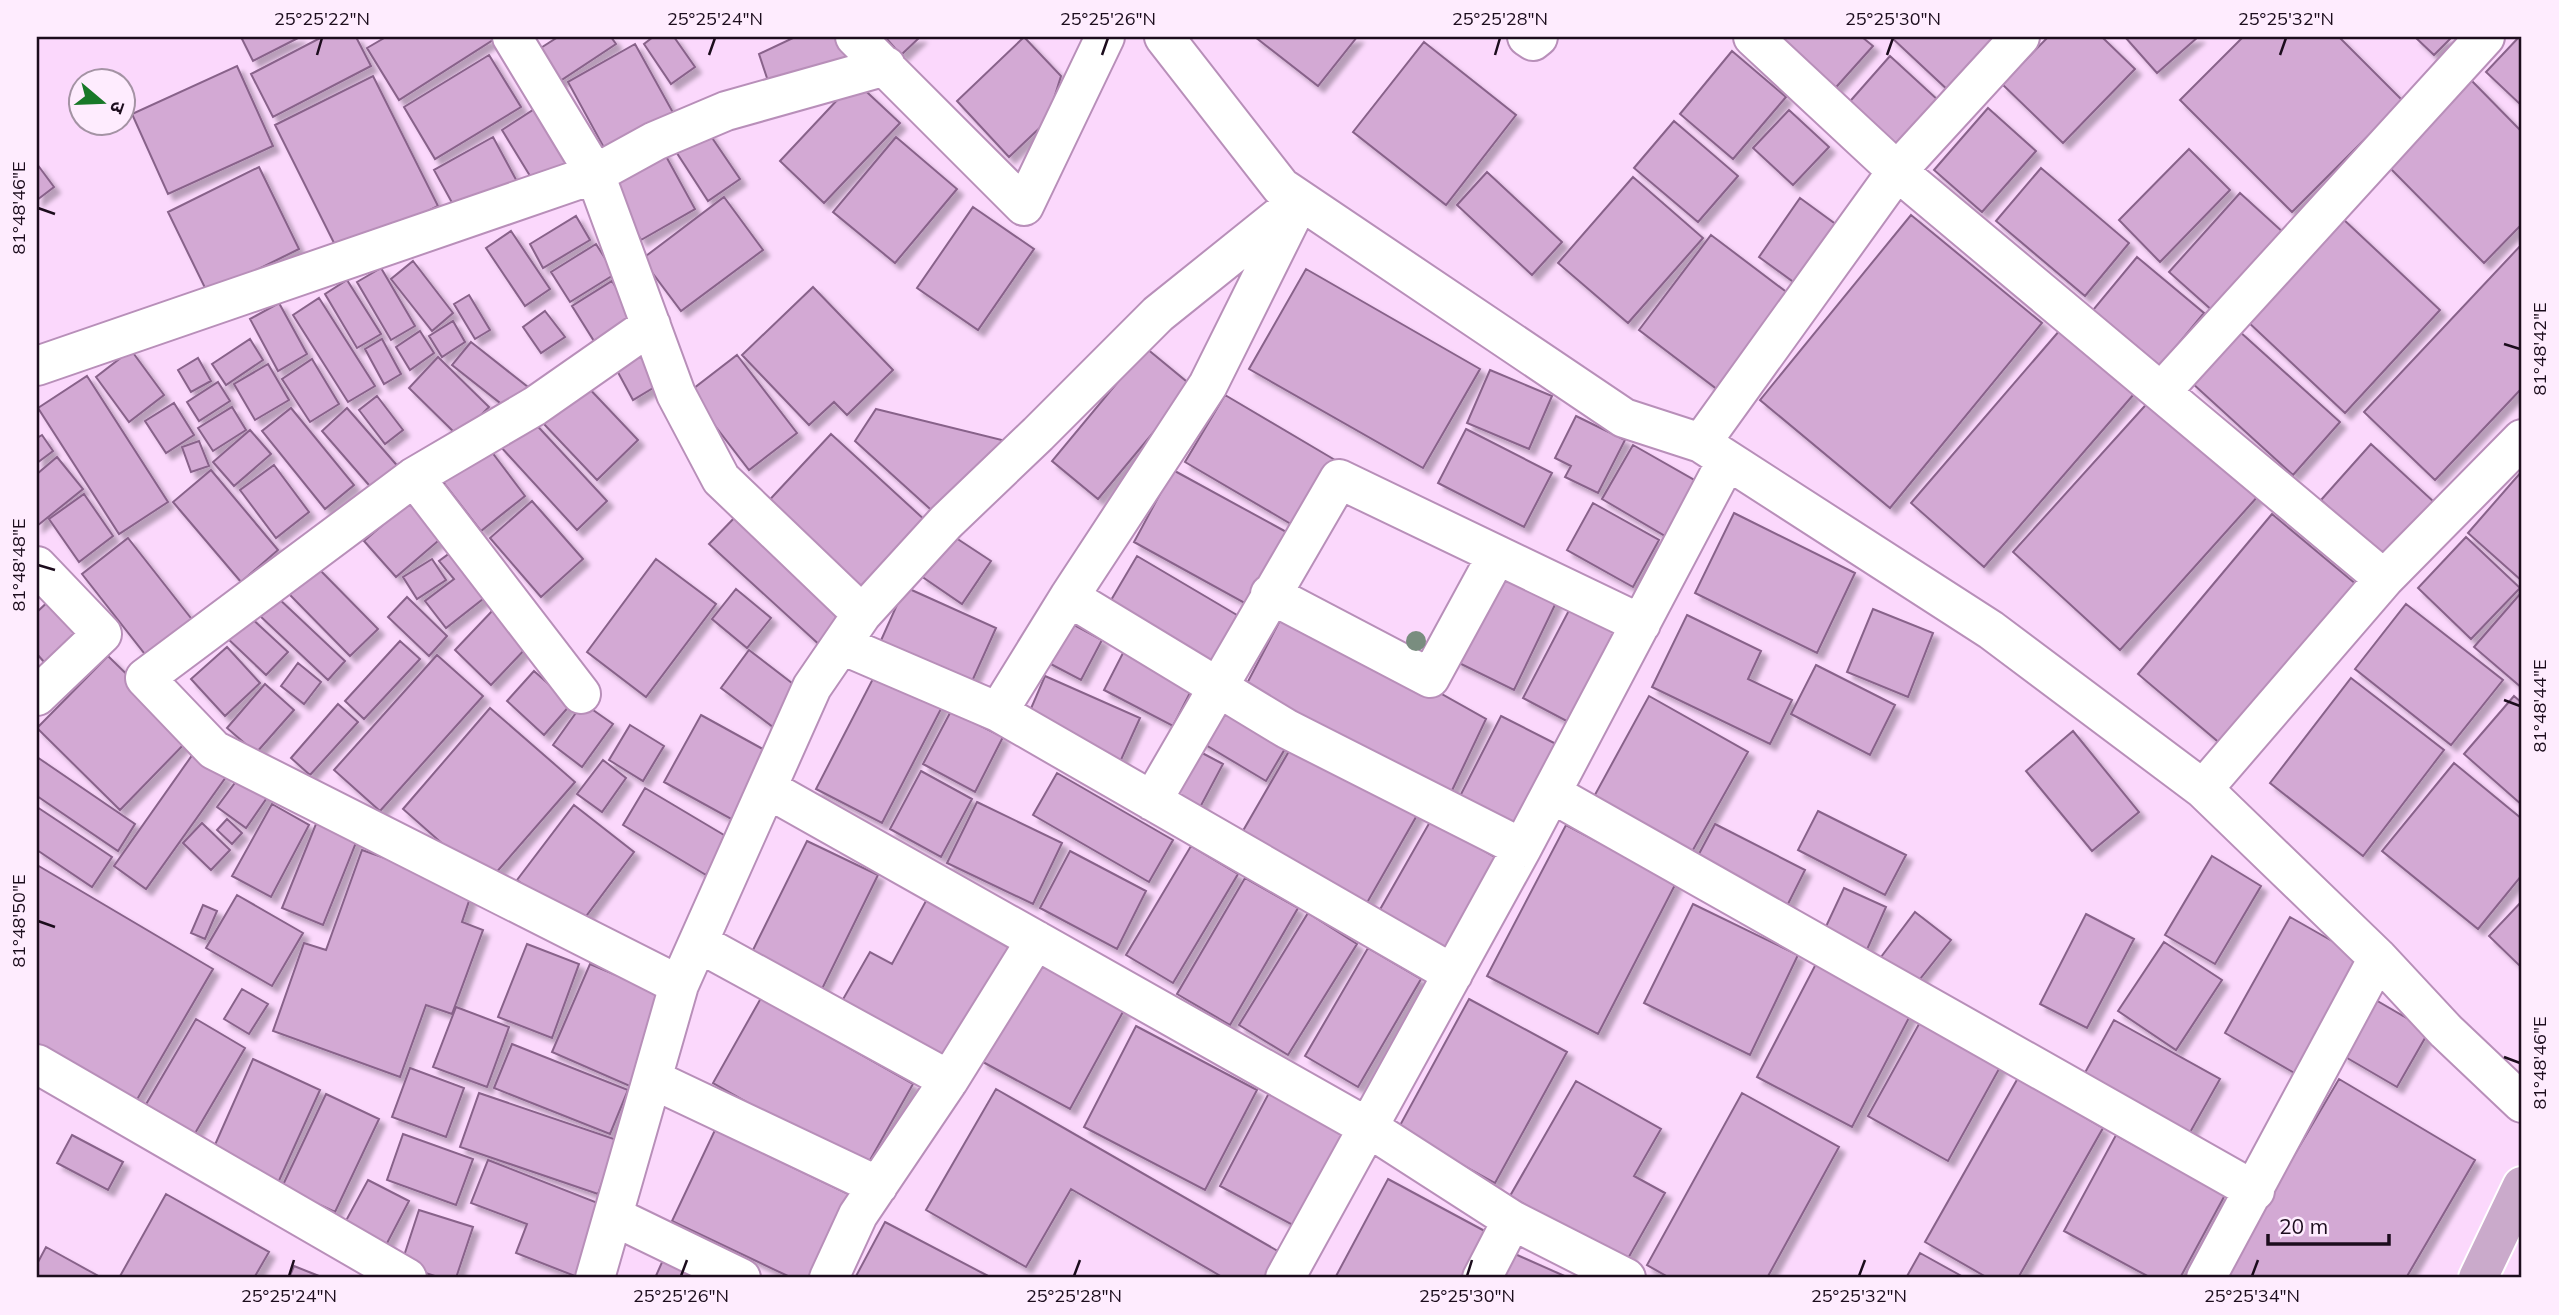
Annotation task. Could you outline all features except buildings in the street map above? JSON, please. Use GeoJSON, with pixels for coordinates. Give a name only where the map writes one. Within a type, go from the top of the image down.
{"type":"FeatureCollection","features":[{"type":"Feature","properties":{"kind":"main road"},"geometry":{"type":"LineString","coordinates":[[2478,1278],[2522,1186]]}},
{"type":"Feature","properties":{"kind":"street"},"geometry":{"type":"LineString","coordinates":[[512,37],[595,174],[676,394],[722,479],[852,630],[1453,974]]}},
{"type":"Feature","properties":{"kind":"street"},"geometry":{"type":"LineString","coordinates":[[855,37],[1024,206],[1105,37]]}},
{"type":"Feature","properties":{"kind":"street"},"geometry":{"type":"LineString","coordinates":[[1164,37],[1281,187],[1624,418],[1714,451],[1991,630],[2203,789],[2378,958],[2446,1031],[2522,1103]]}},
{"type":"Feature","properties":{"kind":"street"},"geometry":{"type":"LineString","coordinates":[[1527,37],[1533,41],[1538,37]]}},
{"type":"Feature","properties":{"kind":"street"},"geometry":{"type":"LineString","coordinates":[[1753,37],[1897,171],[2384,579]]}},
{"type":"Feature","properties":{"kind":"street"},"geometry":{"type":"LineString","coordinates":[[1285,1278],[1522,848],[1641,624],[1714,451],[1897,171],[2020,37]]}},
{"type":"Feature","properties":{"kind":"street"},"geometry":{"type":"LineString","coordinates":[[2161,392],[2485,37]]}},
{"type":"Feature","properties":{"kind":"street"},"geometry":{"type":"LineString","coordinates":[[37,366],[595,174],[655,141],[726,111],[886,66]]}},
{"type":"Feature","properties":{"kind":"street"},"geometry":{"type":"LineString","coordinates":[[998,712],[1069,597],[1208,385],[1300,200]]}},
{"type":"Feature","properties":{"kind":"street"},"geometry":{"type":"LineString","coordinates":[[595,1278],[679,985],[812,687],[852,630],[946,522],[1158,314],[1300,200]]}},
{"type":"Feature","properties":{"kind":"street"},"geometry":{"type":"LineString","coordinates":[[651,325],[535,406],[414,477],[145,678],[214,750],[679,985]]}},
{"type":"Feature","properties":{"kind":"street"},"geometry":{"type":"LineString","coordinates":[[2203,789],[2384,579],[2522,439]]}},
{"type":"Feature","properties":{"kind":"street"},"geometry":{"type":"LineString","coordinates":[[414,477],[582,694]]}},
{"type":"Feature","properties":{"kind":"street"},"geometry":{"type":"LineString","coordinates":[[1152,801],[1339,479],[1641,624]]}},
{"type":"Feature","properties":{"kind":"street"},"geometry":{"type":"LineString","coordinates":[[1270,594],[1430,678],[1497,555]]}},
{"type":"Feature","properties":{"kind":"street"},"geometry":{"type":"LineString","coordinates":[[37,566],[102,634],[37,696]]}},
{"type":"Feature","properties":{"kind":"street"},"geometry":{"type":"LineString","coordinates":[[1069,597],[1287,729],[1522,848]]}},
{"type":"Feature","properties":{"kind":"street"},"geometry":{"type":"LineString","coordinates":[[768,789],[1369,1128],[1512,1220],[1626,1278]]}},
{"type":"Feature","properties":{"kind":"street"},"geometry":{"type":"LineString","coordinates":[[1551,793],[2255,1191]]}},
{"type":"Feature","properties":{"kind":"street"},"geometry":{"type":"LineString","coordinates":[[829,1278],[858,1214],[949,1080],[1035,940]]}},
{"type":"Feature","properties":{"kind":"street"},"geometry":{"type":"LineString","coordinates":[[699,943],[949,1080]]}},
{"type":"Feature","properties":{"kind":"street"},"geometry":{"type":"LineString","coordinates":[[2206,1278],[2378,958]]}},
{"type":"Feature","properties":{"kind":"street"},"geometry":{"type":"LineString","coordinates":[[37,1064],[407,1278]]}},
{"type":"Feature","properties":{"kind":"street"},"geometry":{"type":"LineString","coordinates":[[652,1079],[878,1186]]}},
{"type":"Feature","properties":{"kind":"street"},"geometry":{"type":"LineString","coordinates":[[613,1216],[741,1278]]}},
{"type":"Feature","properties":{"kind":"street"},"geometry":{"type":"LineString","coordinates":[[1482,1278],[1512,1220]]}}]}
